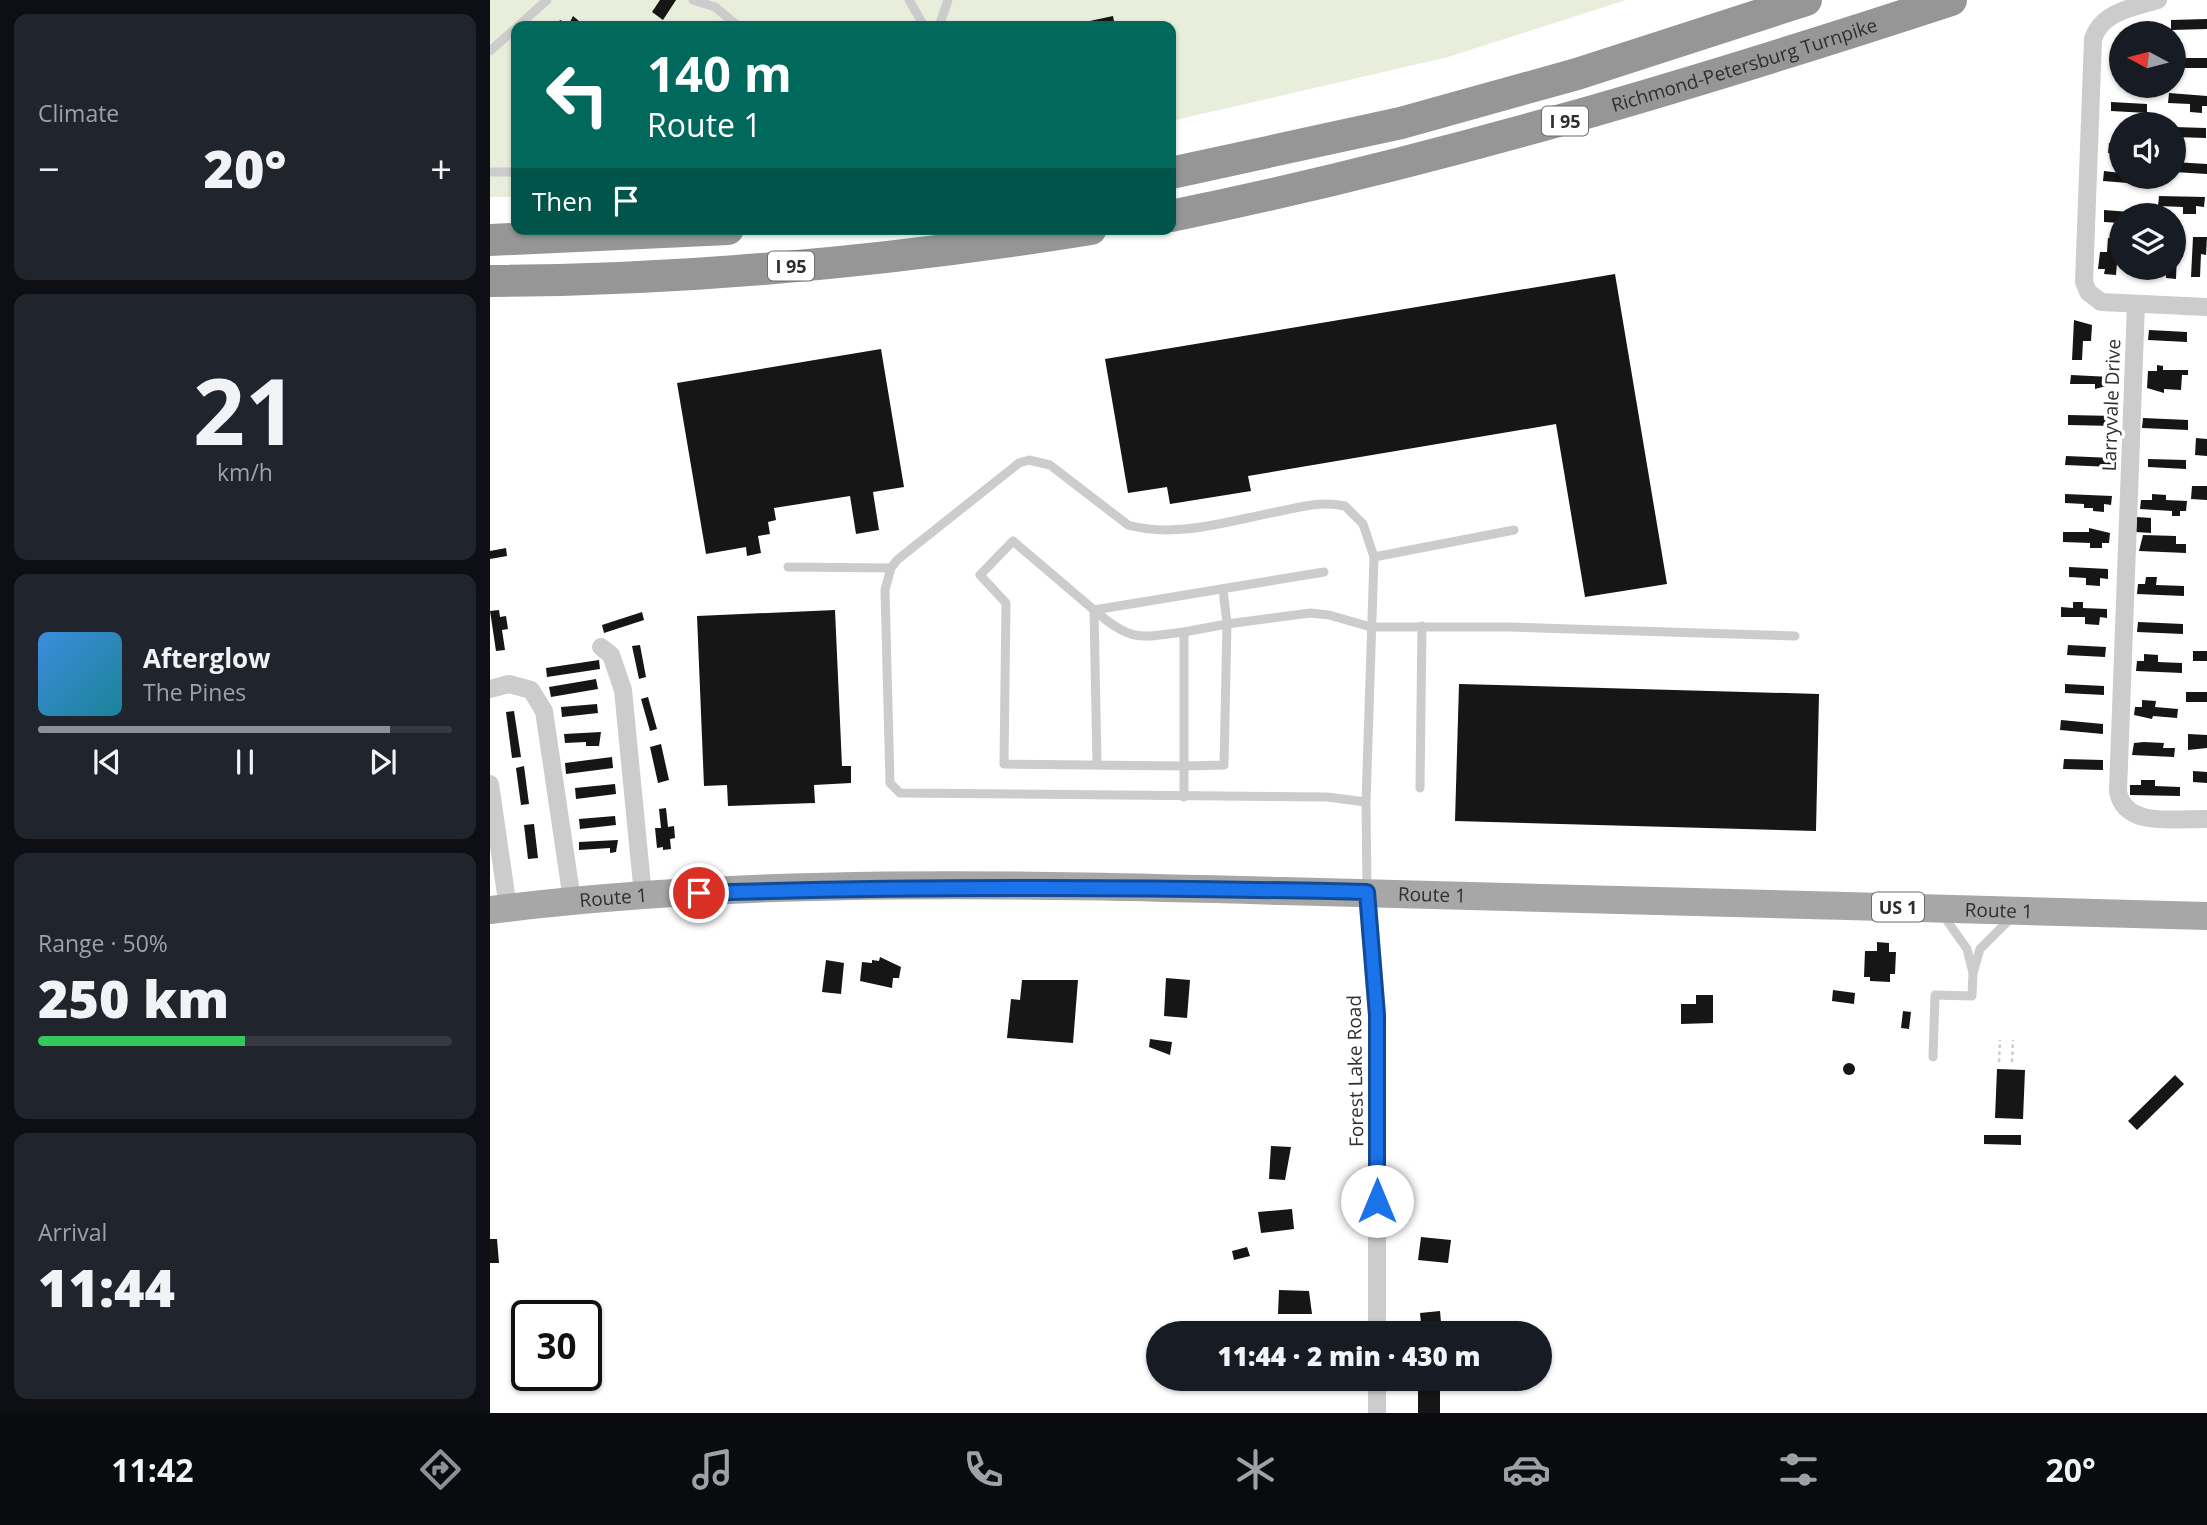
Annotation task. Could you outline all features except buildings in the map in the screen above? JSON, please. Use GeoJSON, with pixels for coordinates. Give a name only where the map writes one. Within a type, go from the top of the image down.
{"type":"FeatureCollection","features":[{"type":"Feature","properties":{"kind":"highway","name":"I 95"},"geometry":{"type":"LineString","coordinates":[[1176,172],[1401,123],[1577,74],[1806,0]]}},
{"type":"Feature","properties":{"kind":"highway","name":"Richmond-Petersburg Turnpike"},"geometry":{"type":"LineString","coordinates":[[1176,215],[1298,190],[1446,154],[1648,97],[1951,0]]}},
{"type":"Feature","properties":{"kind":"highway"},"geometry":{"type":"LineString","coordinates":[[490,240],[598,235]]}},
{"type":"Feature","properties":{"kind":"highway","name":"I 95"},"geometry":{"type":"LineString","coordinates":[[490,281],[683,276],[849,262],[1047,235]]}},
{"type":"Feature","properties":{"kind":"main road","name":"Route 1"},"geometry":{"type":"LineString","coordinates":[[499,909],[643,895],[893,887],[1121,887],[2207,916]]}},
{"type":"Feature","properties":{"kind":"street"},"geometry":{"type":"LineString","coordinates":[[2158,0],[2109,16],[2096,29],[2093,39],[2084,282],[2088,292],[2101,302],[2207,307]]}},
{"type":"Feature","properties":{"kind":"street","name":"Larryvale Drive"},"geometry":{"type":"LineString","coordinates":[[2136,304],[2118,791],[2124,808],[2141,818],[2207,819]]}},
{"type":"Feature","properties":{"kind":"street"},"geometry":{"type":"LineString","coordinates":[[601,647],[611,655],[623,690],[643,895]]}},
{"type":"Feature","properties":{"kind":"street"},"geometry":{"type":"LineString","coordinates":[[490,689],[509,684],[531,690],[544,711],[572,900]]}},
{"type":"Feature","properties":{"kind":"street"},"geometry":{"type":"LineString","coordinates":[[490,783],[499,909]]}},
{"type":"Feature","properties":{"kind":"street","name":"Forest Lake Road"},"geometry":{"type":"LineString","coordinates":[[1367,892],[1377,1015],[1377,1321]]}},
{"type":"Feature","properties":{"kind":"street"},"geometry":{"type":"LineString","coordinates":[[1377,1391],[1377,1413]]}},
{"type":"Feature","properties":{"kind":"lane"},"geometry":{"type":"LineString","coordinates":[[524,21],[547,0]]}},
{"type":"Feature","properties":{"kind":"lane"},"geometry":{"type":"LineString","coordinates":[[693,0],[715,7],[732,21]]}},
{"type":"Feature","properties":{"kind":"lane"},"geometry":{"type":"LineString","coordinates":[[909,0],[921,21]]}},
{"type":"Feature","properties":{"kind":"lane"},"geometry":{"type":"LineString","coordinates":[[941,21],[948,0]]}},
{"type":"Feature","properties":{"kind":"lane"},"geometry":{"type":"LineString","coordinates":[[490,51],[511,32]]}},
{"type":"Feature","properties":{"kind":"lane"},"geometry":{"type":"LineString","coordinates":[[490,172],[511,172]]}},
{"type":"Feature","properties":{"kind":"lane"},"geometry":{"type":"LineString","coordinates":[[1366,802],[1327,797],[905,793],[894,789],[890,783],[885,590],[891,568],[897,560],[1019,463],[1029,460],[1050,465],[1128,525],[1140,529],[1161,531],[1203,526],[1318,503],[1345,506],[1363,524],[1374,557],[1366,802],[1367,892]]}},
{"type":"Feature","properties":{"kind":"lane"},"geometry":{"type":"LineString","coordinates":[[1374,557],[1514,530]]}},
{"type":"Feature","properties":{"kind":"lane"},"geometry":{"type":"LineString","coordinates":[[1223,589],[1227,624],[1224,765],[1004,764],[1006,603],[980,575],[1013,541],[1112,625],[1138,638],[1227,624],[1310,613],[1329,615],[1371,627],[1795,636]]}},
{"type":"Feature","properties":{"kind":"lane"},"geometry":{"type":"LineString","coordinates":[[788,566],[891,568]]}},
{"type":"Feature","properties":{"kind":"lane"},"geometry":{"type":"LineString","coordinates":[[1094,610],[1324,572]]}},
{"type":"Feature","properties":{"kind":"lane"},"geometry":{"type":"LineString","coordinates":[[1094,610],[1097,765]]}},
{"type":"Feature","properties":{"kind":"lane"},"geometry":{"type":"LineString","coordinates":[[1420,788],[1422,626]]}},
{"type":"Feature","properties":{"kind":"lane"},"geometry":{"type":"LineString","coordinates":[[1184,632],[1184,797]]}},
{"type":"Feature","properties":{"kind":"lane"},"geometry":{"type":"LineString","coordinates":[[1937,909],[1967,948],[1973,973]]}},
{"type":"Feature","properties":{"kind":"lane"},"geometry":{"type":"LineString","coordinates":[[1933,1057],[1936,995],[1972,996],[1973,973],[1980,949],[2018,911]]}},
{"type":"Feature","properties":{"kind":"path"},"geometry":{"type":"LineString","coordinates":[[1999,1062],[2000,1040]]}},
{"type":"Feature","properties":{"kind":"path"},"geometry":{"type":"LineString","coordinates":[[2012,1062],[2013,1040]]}},
{"type":"Feature","properties":{"kind":"green space"},"geometry":{"type":"Polygon","coordinates":[[[490,0],[1626,0],[1448,57],[1176,120],[1176,21],[511,21],[511,197],[490,197],[490,0]]]}},
{"type":"Feature","properties":{"kind":"route"},"geometry":{"type":"LineString","coordinates":[[699,893],[893,887],[1121,887],[1367,892],[1377,1015],[1377,1201]]}}]}
